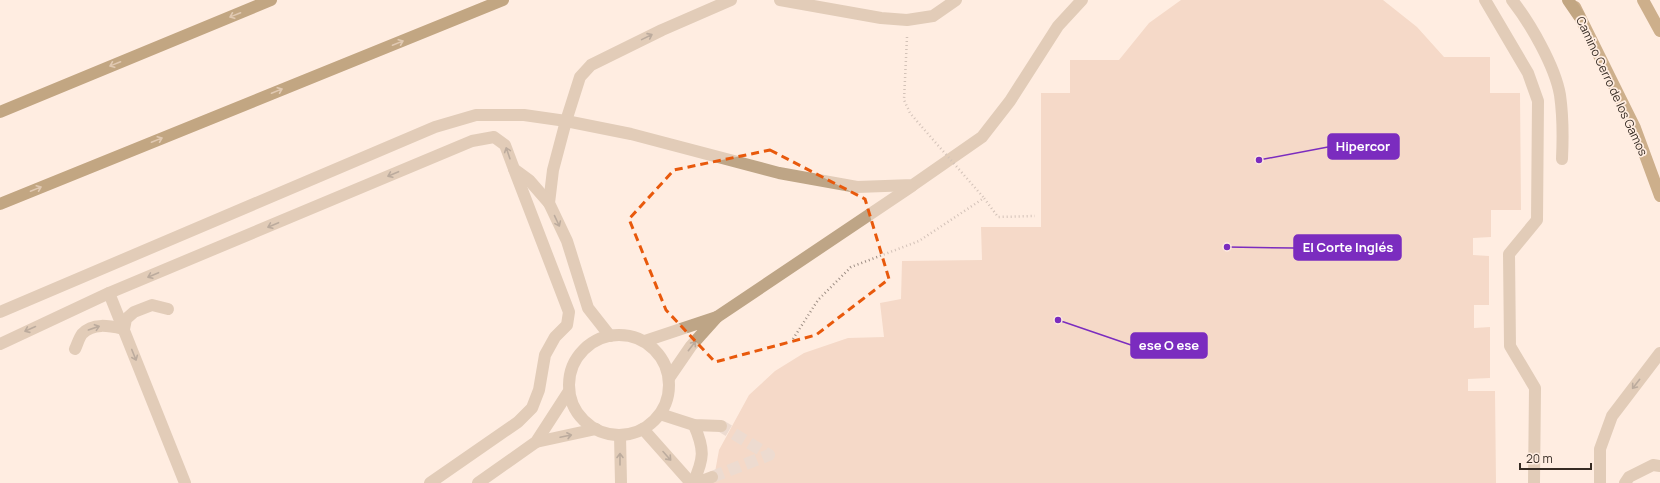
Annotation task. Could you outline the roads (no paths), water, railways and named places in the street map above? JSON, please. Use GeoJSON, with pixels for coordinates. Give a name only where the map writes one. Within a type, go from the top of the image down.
{"type":"FeatureCollection","features":[{"type":"Feature","properties":{"kind":"highway"},"geometry":{"type":"LineString","coordinates":[[0,112],[271,0]]}},
{"type":"Feature","properties":{"kind":"highway"},"geometry":{"type":"LineString","coordinates":[[0,204],[503,0]]}},
{"type":"Feature","properties":{"kind":"highway"},"geometry":{"type":"LineString","coordinates":[[1568,0],[1579,16]]}},
{"type":"Feature","properties":{"kind":"main road","name":"Camino Cerro de los Gamos"},"geometry":{"type":"LineString","coordinates":[[1572,0],[1634,128],[1660,196]]}},
{"type":"Feature","properties":{"kind":"main road"},"geometry":{"type":"LineString","coordinates":[[1643,0],[1660,31]]}},
{"type":"Feature","properties":{"kind":"lane"},"geometry":{"type":"LineString","coordinates":[[549,203],[553,170],[580,77],[591,65],[662,30],[731,0]]}},
{"type":"Feature","properties":{"kind":"lane"},"geometry":{"type":"LineString","coordinates":[[780,0],[881,18],[907,20],[933,16],[956,0]]}},
{"type":"Feature","properties":{"kind":"lane"},"geometry":{"type":"LineString","coordinates":[[669,378],[691,346],[717,317],[982,137],[1010,101],[1058,26],[1082,0]]}},
{"type":"Feature","properties":{"kind":"lane"},"geometry":{"type":"LineString","coordinates":[[1485,0],[1528,73],[1538,101],[1536,220],[1509,254],[1510,346],[1535,388],[1534,483]]}},
{"type":"Feature","properties":{"kind":"lane"},"geometry":{"type":"LineString","coordinates":[[1512,0],[1546,54],[1560,94],[1563,138],[1562,159]]}},
{"type":"Feature","properties":{"kind":"lane"},"geometry":{"type":"LineString","coordinates":[[0,312],[435,127],[476,115],[524,115],[566,121],[631,134],[779,174],[857,187],[913,185]]}},
{"type":"Feature","properties":{"kind":"lane"},"geometry":{"type":"LineString","coordinates":[[0,344],[109,293],[472,141],[494,137],[505,145],[570,312],[567,325],[555,337],[545,355],[539,390],[532,408],[518,422],[430,483]]}},
{"type":"Feature","properties":{"kind":"lane"},"geometry":{"type":"LineString","coordinates":[[514,169],[529,180],[549,203],[567,241],[588,308],[610,336]]}},
{"type":"Feature","properties":{"kind":"lane"},"geometry":{"type":"LineString","coordinates":[[109,293],[185,483]]}},
{"type":"Feature","properties":{"kind":"lane"},"geometry":{"type":"LineString","coordinates":[[124,330],[126,319],[134,312],[152,305],[168,309]]}},
{"type":"Feature","properties":{"kind":"lane"},"geometry":{"type":"LineString","coordinates":[[644,341],[717,317]]}},
{"type":"Feature","properties":{"kind":"lane"},"geometry":{"type":"LineString","coordinates":[[75,349],[82,334],[93,327],[106,325],[124,330]]}},
{"type":"Feature","properties":{"kind":"lane"},"geometry":{"type":"LineString","coordinates":[[610,336],[628,336],[644,341],[656,351],[665,364],[669,378],[669,391],[666,403],[660,414],[652,423],[643,429],[632,433],[620,435],[608,434],[596,429],[583,420],[574,406],[569,391],[570,376],[575,362],[584,350],[595,341],[610,336]]}},
{"type":"Feature","properties":{"kind":"lane"},"geometry":{"type":"LineString","coordinates":[[1600,483],[1600,449],[1612,416],[1660,353]]}},
{"type":"Feature","properties":{"kind":"lane"},"geometry":{"type":"LineString","coordinates":[[478,483],[536,442],[569,391]]}},
{"type":"Feature","properties":{"kind":"lane"},"geometry":{"type":"LineString","coordinates":[[660,414],[694,425],[722,426]]}},
{"type":"Feature","properties":{"kind":"lane"},"geometry":{"type":"LineString","coordinates":[[693,483],[702,464],[701,441],[694,425]]}},
{"type":"Feature","properties":{"kind":"lane"},"geometry":{"type":"LineString","coordinates":[[536,442],[596,429]]}},
{"type":"Feature","properties":{"kind":"lane"},"geometry":{"type":"LineString","coordinates":[[643,429],[693,483]]}},
{"type":"Feature","properties":{"kind":"lane"},"geometry":{"type":"LineString","coordinates":[[620,435],[621,483]]}},
{"type":"Feature","properties":{"kind":"lane"},"geometry":{"type":"LineString","coordinates":[[1625,483],[1629,477],[1653,465],[1660,466]]}},
{"type":"Feature","properties":{"kind":"lane"},"geometry":{"type":"LineString","coordinates":[[693,483],[712,477]]}},
{"type":"Feature","properties":{"kind":"tunnel"},"geometry":{"type":"LineString","coordinates":[[712,477],[769,455],[721,426]]}},
{"type":"Feature","properties":{"kind":"place","name":"Hipercor"},"geometry":{"type":"Point","coordinates":[1259,160]}},
{"type":"Feature","properties":{"kind":"place","name":"El Corte Inglés"},"geometry":{"type":"Point","coordinates":[1227,247]}},
{"type":"Feature","properties":{"kind":"place","name":"ese O ese"},"geometry":{"type":"Point","coordinates":[1058,320]}}]}
